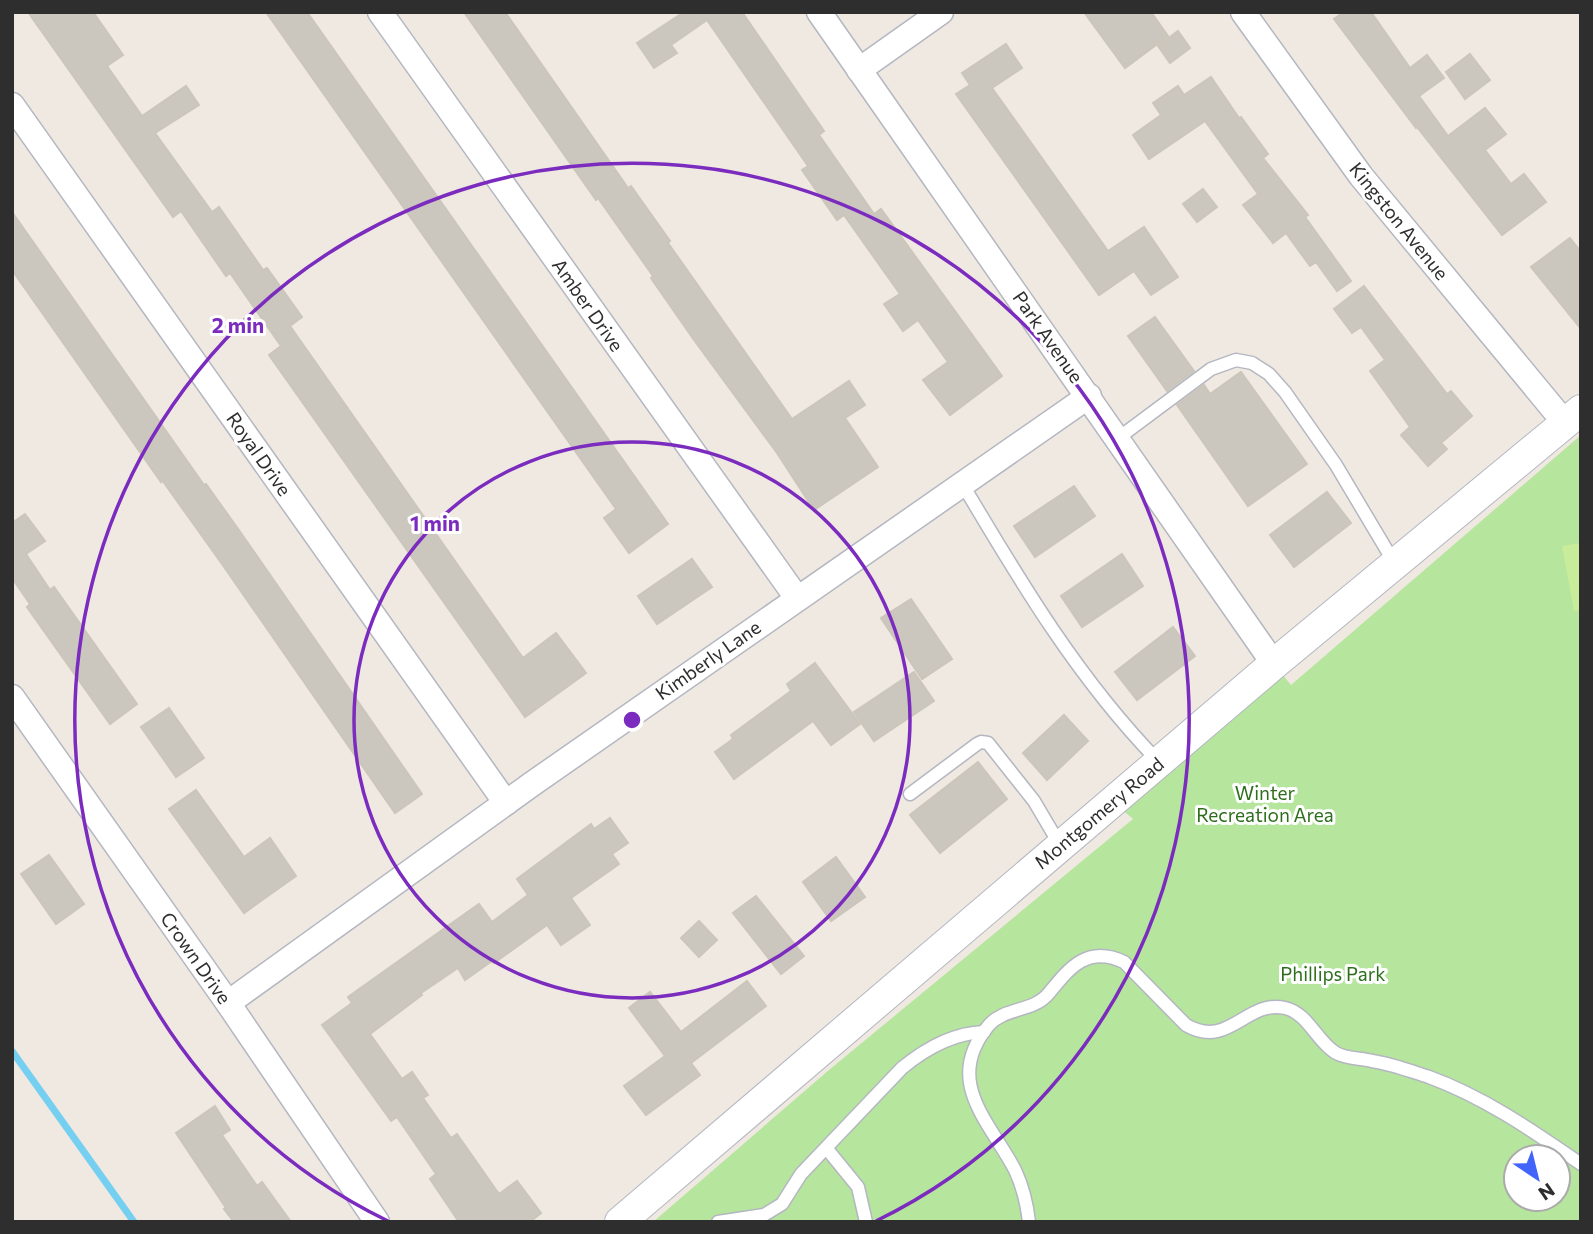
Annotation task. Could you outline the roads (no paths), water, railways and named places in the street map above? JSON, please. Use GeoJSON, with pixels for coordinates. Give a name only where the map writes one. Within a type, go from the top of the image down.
{"type":"FeatureCollection","features":[{"type":"Feature","properties":{"kind":"street","name":"Amber Drive"},"geometry":{"type":"LineString","coordinates":[[380,12],[797,598]]}},
{"type":"Feature","properties":{"kind":"street","name":"Park Avenue"},"geometry":{"type":"LineString","coordinates":[[819,12],[1274,664]]}},
{"type":"Feature","properties":{"kind":"street"},"geometry":{"type":"LineString","coordinates":[[859,70],[941,12]]}},
{"type":"Feature","properties":{"kind":"street","name":"Kingston Avenue"},"geometry":{"type":"LineString","coordinates":[[1243,12],[1361,176],[1573,416]]}},
{"type":"Feature","properties":{"kind":"street","name":"Royal Drive"},"geometry":{"type":"LineString","coordinates":[[12,105],[506,803]]}},
{"type":"Feature","properties":{"kind":"street","name":"Kimberly Lane"},"geometry":{"type":"LineString","coordinates":[[228,1003],[506,803],[1089,396]]}},
{"type":"Feature","properties":{"kind":"street","name":"Montgomery Road"},"geometry":{"type":"LineString","coordinates":[[620,1222],[1274,664],[1573,416]]}},
{"type":"Feature","properties":{"kind":"street","name":"Crown Drive"},"geometry":{"type":"LineString","coordinates":[[12,697],[228,1003],[377,1222]]}},
{"type":"Feature","properties":{"kind":"lane"},"geometry":{"type":"LineString","coordinates":[[1117,439],[1211,369],[1236,360],[1252,363],[1269,374],[1285,392],[1336,465],[1395,564]]}},
{"type":"Feature","properties":{"kind":"lane"},"geometry":{"type":"LineString","coordinates":[[962,485],[1016,576],[1096,691],[1125,728],[1159,762]]}},
{"type":"Feature","properties":{"kind":"lane"},"geometry":{"type":"LineString","coordinates":[[910,794],[977,744],[988,743],[1034,801],[1060,846]]}},
{"type":"Feature","properties":{"kind":"lane"},"geometry":{"type":"LineString","coordinates":[[1028,1222],[1026,1202],[1019,1180],[980,1115],[971,1092],[972,1060],[984,1032],[1002,1015],[1045,998],[1063,975],[1079,962],[1096,956],[1115,958],[1133,970],[1194,1030],[1215,1032],[1269,1007],[1288,1009],[1301,1018],[1336,1053],[1393,1066],[1461,1090],[1527,1127],[1581,1164]]}},
{"type":"Feature","properties":{"kind":"lane"},"geometry":{"type":"LineString","coordinates":[[718,1222],[753,1218],[774,1210],[788,1196],[801,1174],[883,1087],[919,1054],[970,1032],[984,1032]]}},
{"type":"Feature","properties":{"kind":"lane"},"geometry":{"type":"LineString","coordinates":[[827,1149],[858,1187],[866,1222]]}},
{"type":"Feature","properties":{"kind":"waterway"},"geometry":{"type":"LineString","coordinates":[[12,1051],[134,1222]]}},
{"type":"Feature","properties":{"kind":"park label","name":"Winter Recreation Area"},"geometry":{"type":"Point","coordinates":[1265,804]}},
{"type":"Feature","properties":{"kind":"park label","name":"Phillips Park"},"geometry":{"type":"Point","coordinates":[1333,974]}}]}
